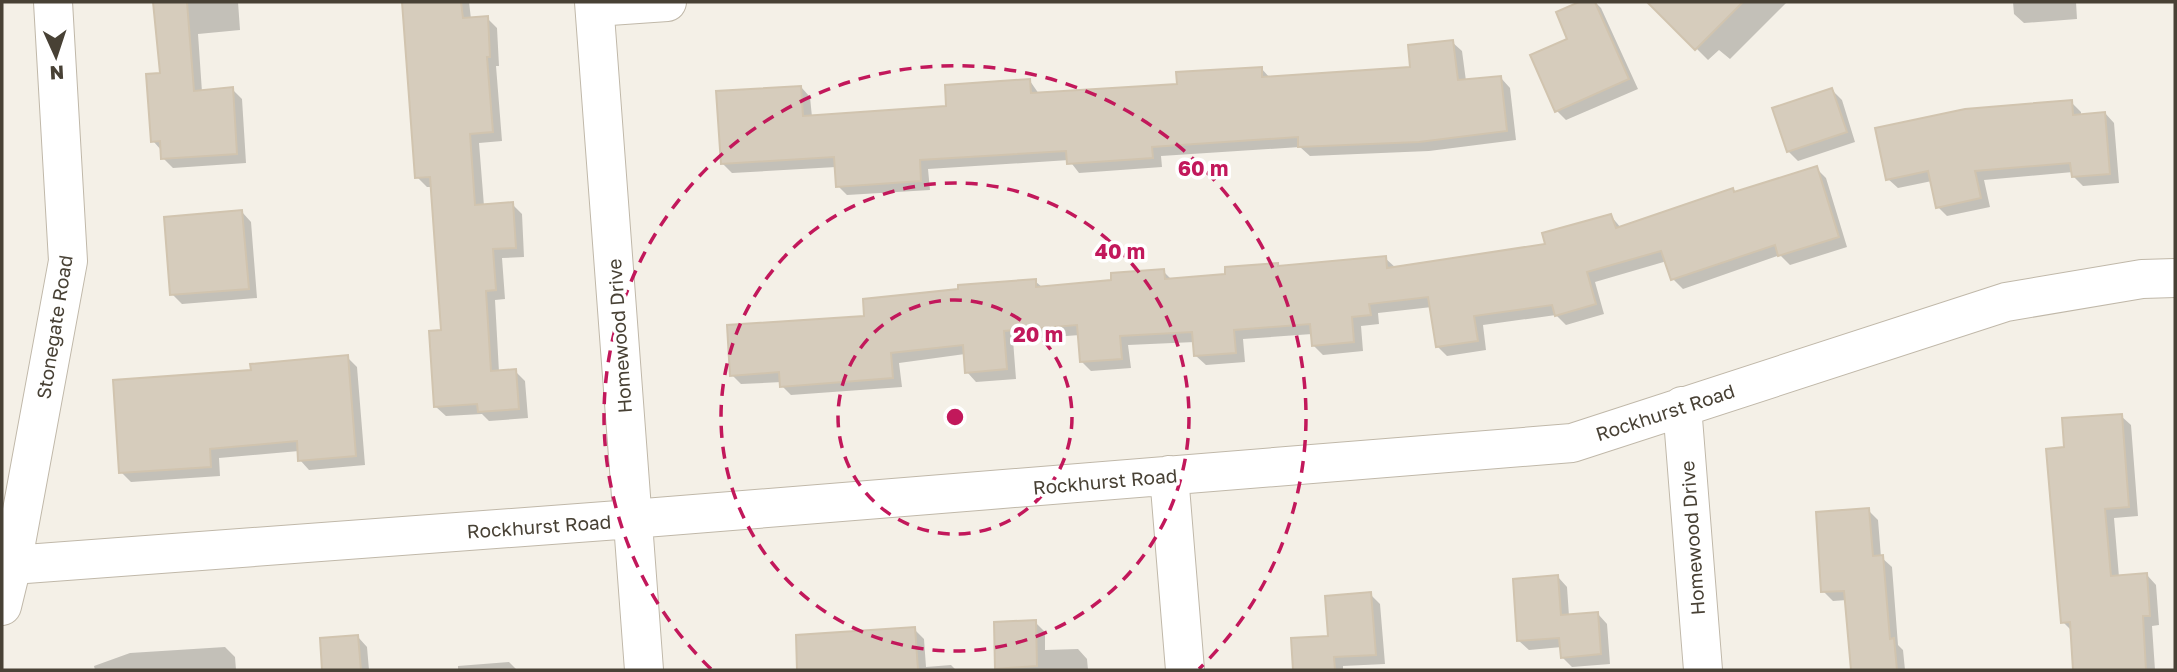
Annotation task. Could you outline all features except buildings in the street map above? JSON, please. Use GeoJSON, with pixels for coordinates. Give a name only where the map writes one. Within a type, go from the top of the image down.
{"type":"FeatureCollection","features":[{"type":"Feature","properties":{"kind":"street","name":"Stonegate Road"},"geometry":{"type":"LineString","coordinates":[[2,606],[12,565],[68,261],[53,2]]}},
{"type":"Feature","properties":{"kind":"street"},"geometry":{"type":"LineString","coordinates":[[595,5],[667,2]]}},
{"type":"Feature","properties":{"kind":"street","name":"Homewood Drive"},"geometry":{"type":"LineString","coordinates":[[595,5],[643,670]]}},
{"type":"Feature","properties":{"kind":"street","name":"Rockhurst Road"},"geometry":{"type":"LineString","coordinates":[[12,565],[632,519],[1572,443],[2006,302],[2142,279],[2175,278]]}},
{"type":"Feature","properties":{"kind":"street","name":"Homewood Drive"},"geometry":{"type":"LineString","coordinates":[[1682,406],[1703,670]]}},
{"type":"Feature","properties":{"kind":"street"},"geometry":{"type":"LineString","coordinates":[[1169,475],[1185,670]]}}]}
